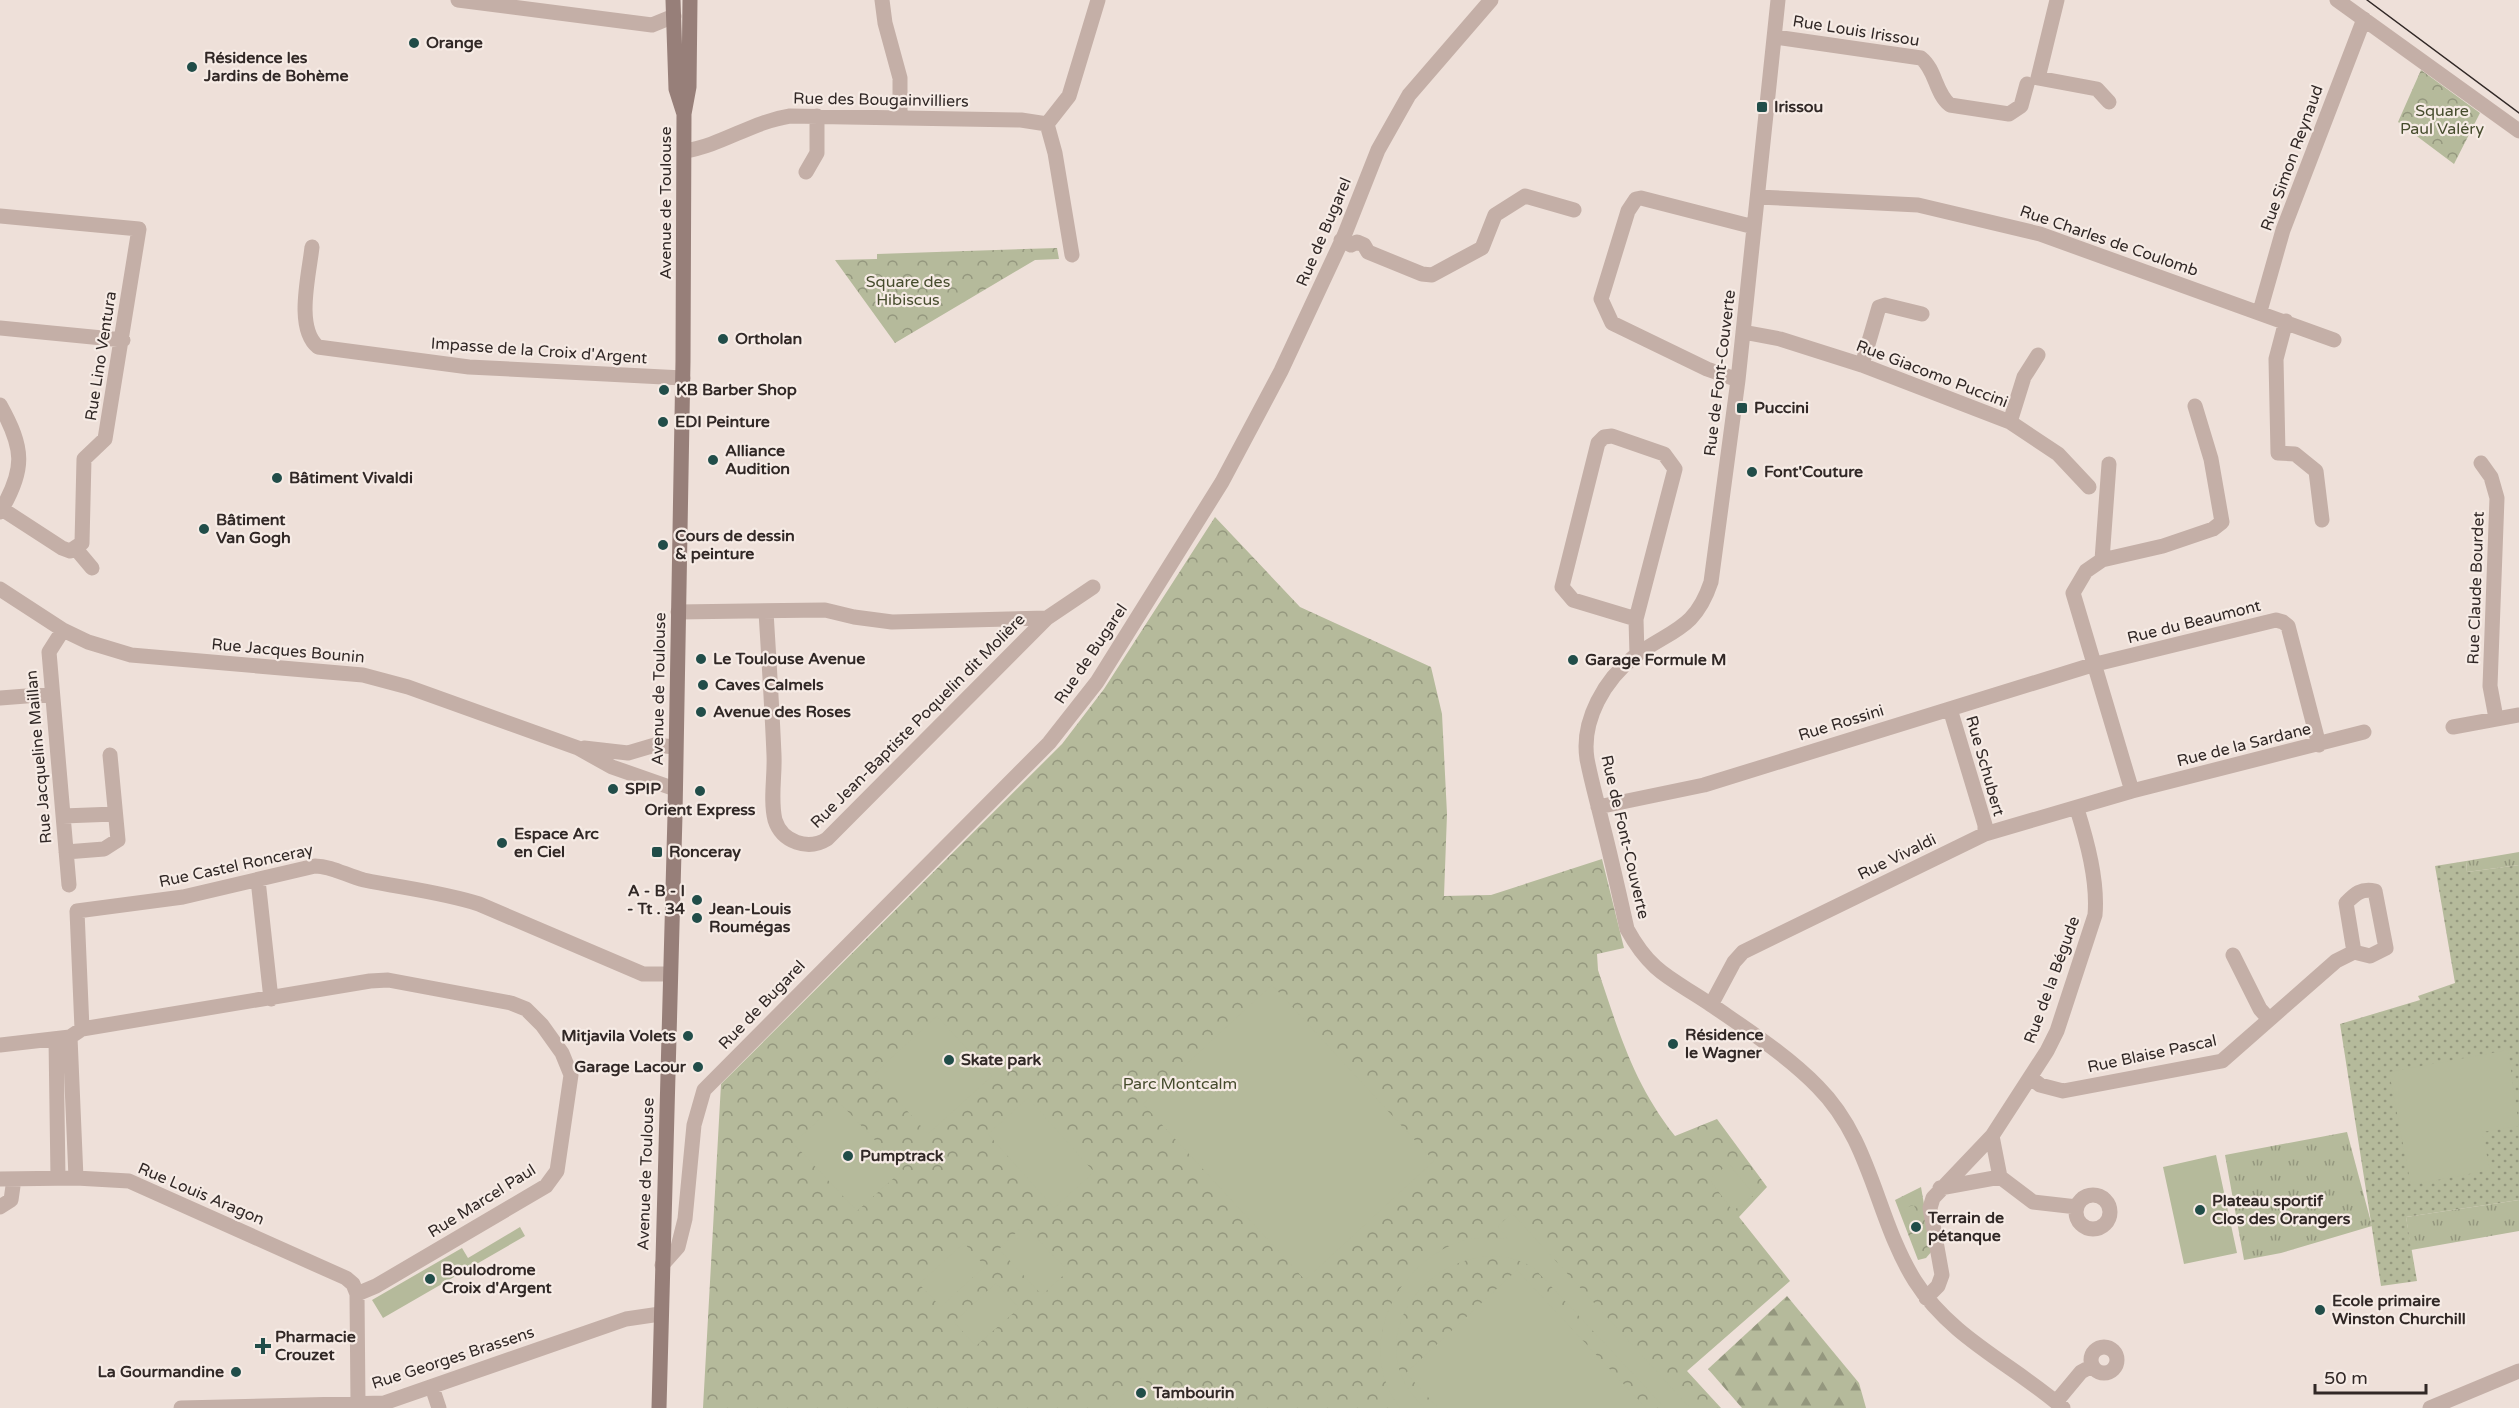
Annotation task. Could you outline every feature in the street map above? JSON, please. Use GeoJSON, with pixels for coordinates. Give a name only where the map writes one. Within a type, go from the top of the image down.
{"type":"FeatureCollection","features":[{"type":"Feature","properties":{"kind":"main road","name":"Avenue de Toulouse"},"geometry":{"type":"LineString","coordinates":[[659,1408],[683,378],[684,114],[689,87],[690,0]]}},
{"type":"Feature","properties":{"kind":"main road","name":"Avenue de Toulouse"},"geometry":{"type":"LineString","coordinates":[[674,8],[676,89],[684,114]]}},
{"type":"Feature","properties":{"kind":"street"},"geometry":{"type":"LineString","coordinates":[[458,0],[652,25],[674,8]]}},
{"type":"Feature","properties":{"kind":"street"},"geometry":{"type":"LineString","coordinates":[[882,0],[885,23],[900,78],[900,118]]}},
{"type":"Feature","properties":{"kind":"street"},"geometry":{"type":"LineString","coordinates":[[1072,255],[1055,153],[1047,124],[1069,96],[1098,0]]}},
{"type":"Feature","properties":{"kind":"street","name":"Rue de Bugarel"},"geometry":{"type":"LineString","coordinates":[[662,1265],[678,1247],[683,1226],[694,1125],[704,1090],[1070,719],[1097,682],[1222,482],[1281,371],[1346,243],[1378,150],[1409,95],[1491,0]]}},
{"type":"Feature","properties":{"kind":"street","name":"Rue de Font-Couverte"},"geometry":{"type":"LineString","coordinates":[[1778,0],[1738,380],[1712,582],[1696,616],[1618,670],[1598,702],[1590,720],[1587,758],[1627,929],[1638,949],[1659,972],[1712,1005],[1798,1068],[1836,1107],[1860,1147],[1909,1269],[1926,1298],[1963,1334],[2059,1405]]}},
{"type":"Feature","properties":{"kind":"street"},"geometry":{"type":"LineString","coordinates":[[2057,0],[2038,78],[2097,89],[2109,102]]}},
{"type":"Feature","properties":{"kind":"street"},"geometry":{"type":"LineString","coordinates":[[2337,0],[2519,131]]}},
{"type":"Feature","properties":{"kind":"street","name":"Rue Simon Reynaud"},"geometry":{"type":"LineString","coordinates":[[2260,311],[2283,230],[2364,19]]}},
{"type":"Feature","properties":{"kind":"street","name":"Rue Louis Irissou"},"geometry":{"type":"LineString","coordinates":[[1775,37],[1921,58],[1927,63],[1944,101],[1950,105],[2009,114],[2021,106],[2027,84]]}},
{"type":"Feature","properties":{"kind":"street"},"geometry":{"type":"LineString","coordinates":[[806,172],[817,153],[817,116]]}},
{"type":"Feature","properties":{"kind":"street","name":"Rue des Bougainvilliers"},"geometry":{"type":"LineString","coordinates":[[685,151],[705,148],[768,119],[817,116],[1021,120],[1047,124]]}},
{"type":"Feature","properties":{"kind":"street"},"geometry":{"type":"LineString","coordinates":[[1346,243],[1357,242],[1364,245],[1368,252],[1422,274],[1432,275],[1482,248],[1495,215],[1524,196],[1574,210]]}},
{"type":"Feature","properties":{"kind":"street","name":"Rue Charles de Coulomb"},"geometry":{"type":"LineString","coordinates":[[1758,196],[1924,206],[2046,236],[2260,311],[2334,340]]}},
{"type":"Feature","properties":{"kind":"street"},"geometry":{"type":"LineString","coordinates":[[1738,380],[1707,369],[1612,322],[1601,299],[1628,211],[1636,199],[1754,227]]}},
{"type":"Feature","properties":{"kind":"street","name":"Rue Lino Ventura"},"geometry":{"type":"LineString","coordinates":[[0,216],[139,229],[123,340],[105,440],[84,459],[82,543],[76,549]]}},
{"type":"Feature","properties":{"kind":"street","name":"Impasse de la Croix d'Argent"},"geometry":{"type":"LineString","coordinates":[[312,247],[304,326],[310,340],[318,347],[469,367],[683,378]]}},
{"type":"Feature","properties":{"kind":"street"},"geometry":{"type":"LineString","coordinates":[[1862,365],[1879,307],[1885,305],[1922,314]]}},
{"type":"Feature","properties":{"kind":"street"},"geometry":{"type":"LineString","coordinates":[[2286,321],[2276,359],[2278,453],[2295,454],[2316,471],[2322,520]]}},
{"type":"Feature","properties":{"kind":"street"},"geometry":{"type":"LineString","coordinates":[[0,328],[123,340]]}},
{"type":"Feature","properties":{"kind":"street","name":"Rue Giacomo Puccini"},"geometry":{"type":"LineString","coordinates":[[1743,332],[1780,339],[1862,365],[2010,422],[2058,454],[2089,487]]}},
{"type":"Feature","properties":{"kind":"street"},"geometry":{"type":"LineString","coordinates":[[2010,422],[2024,377],[2038,355]]}},
{"type":"Feature","properties":{"kind":"street"},"geometry":{"type":"LineString","coordinates":[[0,405],[12,428],[20,468],[1,510],[62,548],[76,549],[92,568]]}},
{"type":"Feature","properties":{"kind":"street"},"geometry":{"type":"LineString","coordinates":[[2132,791],[2092,665],[2073,593],[2086,571],[2102,560],[2163,546],[2213,529],[2222,522],[2211,459],[2194,406]]}},
{"type":"Feature","properties":{"kind":"street"},"geometry":{"type":"LineString","coordinates":[[1636,619],[1573,600],[1562,587],[1598,443],[1604,437],[1612,436],[1665,454],[1675,469],[1636,619],[1637,655]]}},
{"type":"Feature","properties":{"kind":"street"},"geometry":{"type":"LineString","coordinates":[[2102,560],[2109,464]]}},
{"type":"Feature","properties":{"kind":"street","name":"Rue Claude Bourdet"},"geometry":{"type":"LineString","coordinates":[[2481,464],[2491,477],[2497,498],[2490,686],[2496,718]]}},
{"type":"Feature","properties":{"kind":"street","name":"Rue Jean-Baptiste Poquelin dit Molière"},"geometry":{"type":"LineString","coordinates":[[766,612],[775,818],[786,836],[805,844],[820,843],[841,826],[1047,618],[1093,587]]}},
{"type":"Feature","properties":{"kind":"street","name":"Rue Jacques Bounin"},"geometry":{"type":"LineString","coordinates":[[0,589],[63,630],[88,642],[131,655],[363,675],[408,687],[578,748],[612,767],[675,789]]}},
{"type":"Feature","properties":{"kind":"street"},"geometry":{"type":"LineString","coordinates":[[678,612],[825,610],[892,622],[1047,618]]}},
{"type":"Feature","properties":{"kind":"street","name":"Rue du Beaumont"},"geometry":{"type":"LineString","coordinates":[[2092,665],[2276,620],[2283,622],[2288,627],[2319,745]]}},
{"type":"Feature","properties":{"kind":"street","name":"Rue Jacqueline Maillan"},"geometry":{"type":"LineString","coordinates":[[63,630],[49,652],[69,885]]}},
{"type":"Feature","properties":{"kind":"street","name":"Rue Rossini"},"geometry":{"type":"LineString","coordinates":[[1598,807],[1704,785],[2092,665]]}},
{"type":"Feature","properties":{"kind":"street"},"geometry":{"type":"LineString","coordinates":[[0,698],[52,694]]}},
{"type":"Feature","properties":{"kind":"street","name":"Rue Schubert"},"geometry":{"type":"LineString","coordinates":[[1950,709],[1985,825],[1985,834]]}},
{"type":"Feature","properties":{"kind":"street"},"geometry":{"type":"LineString","coordinates":[[2453,726],[2519,715]]}},
{"type":"Feature","properties":{"kind":"street","name":"Rue de la Sardane"},"geometry":{"type":"LineString","coordinates":[[2132,791],[2364,732]]}},
{"type":"Feature","properties":{"kind":"street","name":"Rue Jacques Bounin"},"geometry":{"type":"LineString","coordinates":[[578,748],[628,753],[655,745],[675,747]]}},
{"type":"Feature","properties":{"kind":"street"},"geometry":{"type":"LineString","coordinates":[[635,775],[633,766],[639,750]]}},
{"type":"Feature","properties":{"kind":"street"},"geometry":{"type":"LineString","coordinates":[[66,852],[104,849],[118,840],[110,755]]}},
{"type":"Feature","properties":{"kind":"street","name":"Rue Vivaldi"},"geometry":{"type":"LineString","coordinates":[[1712,1005],[1734,962],[1743,952],[1985,834],[2077,809],[2132,791]]}},
{"type":"Feature","properties":{"kind":"street","name":"Rue de la Bégude"},"geometry":{"type":"LineString","coordinates":[[1926,1298],[1941,1281],[1930,1208],[1940,1188],[1992,1136],[2031,1078],[2057,1031],[2095,915],[2096,902],[2084,832],[2077,809]]}},
{"type":"Feature","properties":{"kind":"street"},"geometry":{"type":"LineString","coordinates":[[63,816],[115,814]]}},
{"type":"Feature","properties":{"kind":"street","name":"Rue Castel Ronceray"},"geometry":{"type":"LineString","coordinates":[[69,1035],[77,911],[183,897],[315,866],[327,866],[362,879],[439,892],[479,904],[643,974],[670,974]]}},
{"type":"Feature","properties":{"kind":"street"},"geometry":{"type":"LineString","coordinates":[[258,880],[271,999]]}},
{"type":"Feature","properties":{"kind":"street","name":"Rue Blaise Pascal"},"geometry":{"type":"LineString","coordinates":[[2031,1078],[2040,1085],[2063,1091],[2222,1061],[2268,1018],[2336,961],[2354,952]]}},
{"type":"Feature","properties":{"kind":"street"},"geometry":{"type":"LineString","coordinates":[[2233,955],[2260,1009],[2268,1018]]}},
{"type":"Feature","properties":{"kind":"street","name":"Rue Marcel Paul"},"geometry":{"type":"LineString","coordinates":[[0,1045],[69,1035],[370,981],[388,981],[511,1003],[526,1009],[542,1025],[562,1053],[572,1075],[557,1171],[546,1186],[376,1286],[357,1294]]}},
{"type":"Feature","properties":{"kind":"street"},"geometry":{"type":"LineString","coordinates":[[69,1035],[76,1178]]}},
{"type":"Feature","properties":{"kind":"street"},"geometry":{"type":"LineString","coordinates":[[58,1178],[69,1035]]}},
{"type":"Feature","properties":{"kind":"street"},"geometry":{"type":"LineString","coordinates":[[1992,1136],[2000,1177],[2033,1202],[2077,1207]]}},
{"type":"Feature","properties":{"kind":"street"},"geometry":{"type":"LineString","coordinates":[[1940,1188],[2000,1177]]}},
{"type":"Feature","properties":{"kind":"street","name":"Rue Louis Aragon"},"geometry":{"type":"LineString","coordinates":[[0,1207],[11,1200],[7,1179],[76,1178],[129,1181],[346,1278],[353,1284],[357,1294]]}},
{"type":"Feature","properties":{"kind":"street"},"geometry":{"type":"LineString","coordinates":[[357,1294],[358,1404]]}},
{"type":"Feature","properties":{"kind":"street","name":"Rue Georges Brassens"},"geometry":{"type":"LineString","coordinates":[[181,1408],[384,1403],[626,1319],[660,1314]]}},
{"type":"Feature","properties":{"kind":"street"},"geometry":{"type":"LineString","coordinates":[[2059,1405],[2080,1372],[2092,1365]]}},
{"type":"Feature","properties":{"kind":"street"},"geometry":{"type":"LineString","coordinates":[[2430,1408],[2519,1371]]}},
{"type":"Feature","properties":{"kind":"street"},"geometry":{"type":"LineString","coordinates":[[432,1387],[439,1408]]}},
{"type":"Feature","properties":{"kind":"green space","name":"Square Paul Valéry"},"geometry":{"type":"Polygon","coordinates":[[[2421,70],[2480,113],[2454,164],[2398,122],[2421,70]]]}},
{"type":"Feature","properties":{"kind":"green space","name":"Square des Hibiscus"},"geometry":{"type":"Polygon","coordinates":[[[1057,248],[1059,259],[1035,260],[895,343],[835,260],[877,259],[877,254],[1057,248]]]}},
{"type":"Feature","properties":{"kind":"green space","name":"Parc Montcalm"},"geometry":{"type":"Polygon","coordinates":[[[1215,517],[1300,607],[1431,667],[1442,714],[1447,814],[1444,896],[1491,895],[1602,859],[1624,948],[1597,954],[1598,970],[1638,1077],[1660,1116],[1675,1136],[1717,1119],[1767,1187],[1739,1217],[1790,1281],[1687,1371],[1721,1408],[703,1408],[721,1084],[1062,744],[1104,689],[1215,517]]]}},
{"type":"Feature","properties":{"kind":"green space"},"geometry":{"type":"Polygon","coordinates":[[[2519,852],[2519,865],[2467,872],[2466,861],[2519,852]]]}},
{"type":"Feature","properties":{"kind":"green space"},"geometry":{"type":"Polygon","coordinates":[[[2466,861],[2467,872],[2519,865],[2519,1200],[2406,1217],[2417,1281],[2381,1286],[2340,1024],[2420,1000],[2418,996],[2455,983],[2435,866],[2466,861]]]}},
{"type":"Feature","properties":{"kind":"green space"},"geometry":{"type":"Polygon","coordinates":[[[1272,985],[1434,1161],[1305,1280],[1143,1104],[1272,985]]]}},
{"type":"Feature","properties":{"kind":"green space"},"geometry":{"type":"Polygon","coordinates":[[[937,1016],[992,1076],[928,1134],[874,1074],[937,1016]]]}},
{"type":"Feature","properties":{"kind":"green space"},"geometry":{"type":"Polygon","coordinates":[[[2508,1050],[2519,1126],[2482,1132],[2490,1170],[2411,1185],[2389,1072],[2508,1050]]]}},
{"type":"Feature","properties":{"kind":"green space"},"geometry":{"type":"Polygon","coordinates":[[[1028,1098],[1094,1172],[1054,1208],[988,1134],[1028,1098]]]}},
{"type":"Feature","properties":{"kind":"green space","name":"Pumptrack"},"geometry":{"type":"Polygon","coordinates":[[[839,1102],[903,1170],[857,1211],[793,1143],[839,1102]]]}},
{"type":"Feature","properties":{"kind":"green space"},"geometry":{"type":"Polygon","coordinates":[[[2347,1132],[2372,1226],[2281,1253],[2244,1260],[2225,1155],[2347,1132]]]}},
{"type":"Feature","properties":{"kind":"green space","name":"Plateau sportif Clos des Orangers"},"geometry":{"type":"Polygon","coordinates":[[[2216,1155],[2237,1253],[2184,1264],[2163,1167],[2216,1155]]]}},
{"type":"Feature","properties":{"kind":"green space"},"geometry":{"type":"Polygon","coordinates":[[[1729,1164],[1754,1195],[1733,1211],[1709,1179],[1729,1164]]]}},
{"type":"Feature","properties":{"kind":"green space"},"geometry":{"type":"Polygon","coordinates":[[[1921,1187],[1932,1251],[1926,1258],[1918,1260],[1895,1200],[1921,1187]]]}},
{"type":"Feature","properties":{"kind":"green space"},"geometry":{"type":"Polygon","coordinates":[[[2519,1200],[2519,1231],[2411,1250],[2406,1217],[2519,1200]]]}},
{"type":"Feature","properties":{"kind":"green space","name":"Terrain de pétanque"},"geometry":{"type":"Polygon","coordinates":[[[1914,1205],[1927,1245],[1917,1248],[1904,1208],[1914,1205]]]}},
{"type":"Feature","properties":{"kind":"green space"},"geometry":{"type":"Polygon","coordinates":[[[1512,1213],[1690,1408],[1665,1408],[1534,1268],[1510,1258],[1484,1257],[1460,1263],[1437,1275],[1418,1292],[1404,1314],[1397,1339],[1398,1365],[1408,1388],[1424,1408],[1400,1408],[1387,1384],[1381,1360],[1382,1335],[1389,1310],[1401,1288],[1418,1268],[1438,1252],[1462,1241],[1479,1238],[1508,1239],[1498,1226],[1512,1213]]]}},
{"type":"Feature","properties":{"kind":"green space"},"geometry":{"type":"Polygon","coordinates":[[[1024,1225],[1068,1271],[1042,1295],[999,1249],[1024,1225]]]}},
{"type":"Feature","properties":{"kind":"green space","name":"Boulodrome Croix d'Argent"},"geometry":{"type":"Polygon","coordinates":[[[520,1227],[525,1236],[383,1318],[372,1300],[462,1248],[468,1258],[520,1227]]]}},
{"type":"Feature","properties":{"kind":"green space"},"geometry":{"type":"Polygon","coordinates":[[[964,1243],[985,1266],[941,1307],[919,1284],[964,1243]]]}},
{"type":"Feature","properties":{"kind":"green space"},"geometry":{"type":"Polygon","coordinates":[[[1517,1270],[1646,1408],[1438,1408],[1406,1373],[1517,1270]]]}},
{"type":"Feature","properties":{"kind":"green space"},"geometry":{"type":"Polygon","coordinates":[[[996,1283],[1019,1308],[976,1346],[954,1322],[996,1283]]]}},
{"type":"Feature","properties":{"kind":"green space"},"geometry":{"type":"Polygon","coordinates":[[[1787,1296],[1859,1383],[1866,1408],[1742,1408],[1708,1369],[1787,1296]]]}},
{"type":"Feature","properties":{"kind":"green space","name":"Tambourin"},"geometry":{"type":"Polygon","coordinates":[[[1142,1377],[1170,1408],[1109,1408],[1142,1377]]]}},
{"type":"Feature","properties":{"kind":"tram line"},"geometry":{"type":"LineString","coordinates":[[2367,0],[2519,113]]}},
{"type":"Feature","properties":{"kind":"place","name":"Orange"},"geometry":{"type":"Point","coordinates":[414,43]}},
{"type":"Feature","properties":{"kind":"place","name":"Résidence les Jardins de Bohème"},"geometry":{"type":"Point","coordinates":[192,67]}},
{"type":"Feature","properties":{"kind":"place","name":"Irissou"},"geometry":{"type":"Point","coordinates":[1762,107]}},
{"type":"Feature","properties":{"kind":"place","name":"Ortholan"},"geometry":{"type":"Point","coordinates":[723,339]}},
{"type":"Feature","properties":{"kind":"place","name":"KB Barber Shop"},"geometry":{"type":"Point","coordinates":[664,390]}},
{"type":"Feature","properties":{"kind":"place","name":"Puccini"},"geometry":{"type":"Point","coordinates":[1742,408]}},
{"type":"Feature","properties":{"kind":"place","name":"EDI Peinture"},"geometry":{"type":"Point","coordinates":[663,422]}},
{"type":"Feature","properties":{"kind":"place","name":"Alliance Audition"},"geometry":{"type":"Point","coordinates":[713,460]}},
{"type":"Feature","properties":{"kind":"place","name":"Font'Couture"},"geometry":{"type":"Point","coordinates":[1752,472]}},
{"type":"Feature","properties":{"kind":"place","name":"Bâtiment Vivaldi"},"geometry":{"type":"Point","coordinates":[277,478]}},
{"type":"Feature","properties":{"kind":"place","name":"Bâtiment Van Gogh"},"geometry":{"type":"Point","coordinates":[204,529]}},
{"type":"Feature","properties":{"kind":"place","name":"Cours de dessin & peinture"},"geometry":{"type":"Point","coordinates":[663,545]}},
{"type":"Feature","properties":{"kind":"place","name":"Le Toulouse Avenue"},"geometry":{"type":"Point","coordinates":[701,659]}},
{"type":"Feature","properties":{"kind":"place","name":"Garage Formule M"},"geometry":{"type":"Point","coordinates":[1573,660]}},
{"type":"Feature","properties":{"kind":"place","name":"Caves Calmels"},"geometry":{"type":"Point","coordinates":[703,685]}},
{"type":"Feature","properties":{"kind":"place","name":"Avenue des Roses"},"geometry":{"type":"Point","coordinates":[701,712]}},
{"type":"Feature","properties":{"kind":"place","name":"SPIP"},"geometry":{"type":"Point","coordinates":[613,789]}},
{"type":"Feature","properties":{"kind":"place","name":"Orient Express"},"geometry":{"type":"Point","coordinates":[700,791]}},
{"type":"Feature","properties":{"kind":"place","name":"Espace Arc en Ciel"},"geometry":{"type":"Point","coordinates":[502,843]}},
{"type":"Feature","properties":{"kind":"place","name":"Ronceray"},"geometry":{"type":"Point","coordinates":[657,852]}},
{"type":"Feature","properties":{"kind":"place","name":"A - B - I - Tt . 34"},"geometry":{"type":"Point","coordinates":[697,900]}},
{"type":"Feature","properties":{"kind":"place","name":"Jean-Louis Roumégas"},"geometry":{"type":"Point","coordinates":[697,918]}},
{"type":"Feature","properties":{"kind":"place","name":"Mitjavila Volets"},"geometry":{"type":"Point","coordinates":[688,1036]}},
{"type":"Feature","properties":{"kind":"place","name":"Résidence le Wagner"},"geometry":{"type":"Point","coordinates":[1673,1044]}},
{"type":"Feature","properties":{"kind":"place","name":"Skate park"},"geometry":{"type":"Point","coordinates":[949,1060]}},
{"type":"Feature","properties":{"kind":"place","name":"Garage Lacour"},"geometry":{"type":"Point","coordinates":[698,1067]}},
{"type":"Feature","properties":{"kind":"place","name":"Pumptrack"},"geometry":{"type":"Point","coordinates":[848,1156]}},
{"type":"Feature","properties":{"kind":"place","name":"Plateau sportif Clos des Orangers"},"geometry":{"type":"Point","coordinates":[2200,1210]}},
{"type":"Feature","properties":{"kind":"place","name":"Terrain de pétanque"},"geometry":{"type":"Point","coordinates":[1916,1227]}},
{"type":"Feature","properties":{"kind":"place","name":"Boulodrome Croix d'Argent"},"geometry":{"type":"Point","coordinates":[430,1279]}},
{"type":"Feature","properties":{"kind":"place","name":"Ecole primaire Winston Churchill"},"geometry":{"type":"Point","coordinates":[2320,1310]}},
{"type":"Feature","properties":{"kind":"place","name":"Pharmacie Crouzet"},"geometry":{"type":"Point","coordinates":[263,1346]}},
{"type":"Feature","properties":{"kind":"place","name":"La Gourmandine"},"geometry":{"type":"Point","coordinates":[236,1372]}},
{"type":"Feature","properties":{"kind":"place","name":"Tambourin"},"geometry":{"type":"Point","coordinates":[1141,1393]}}]}
